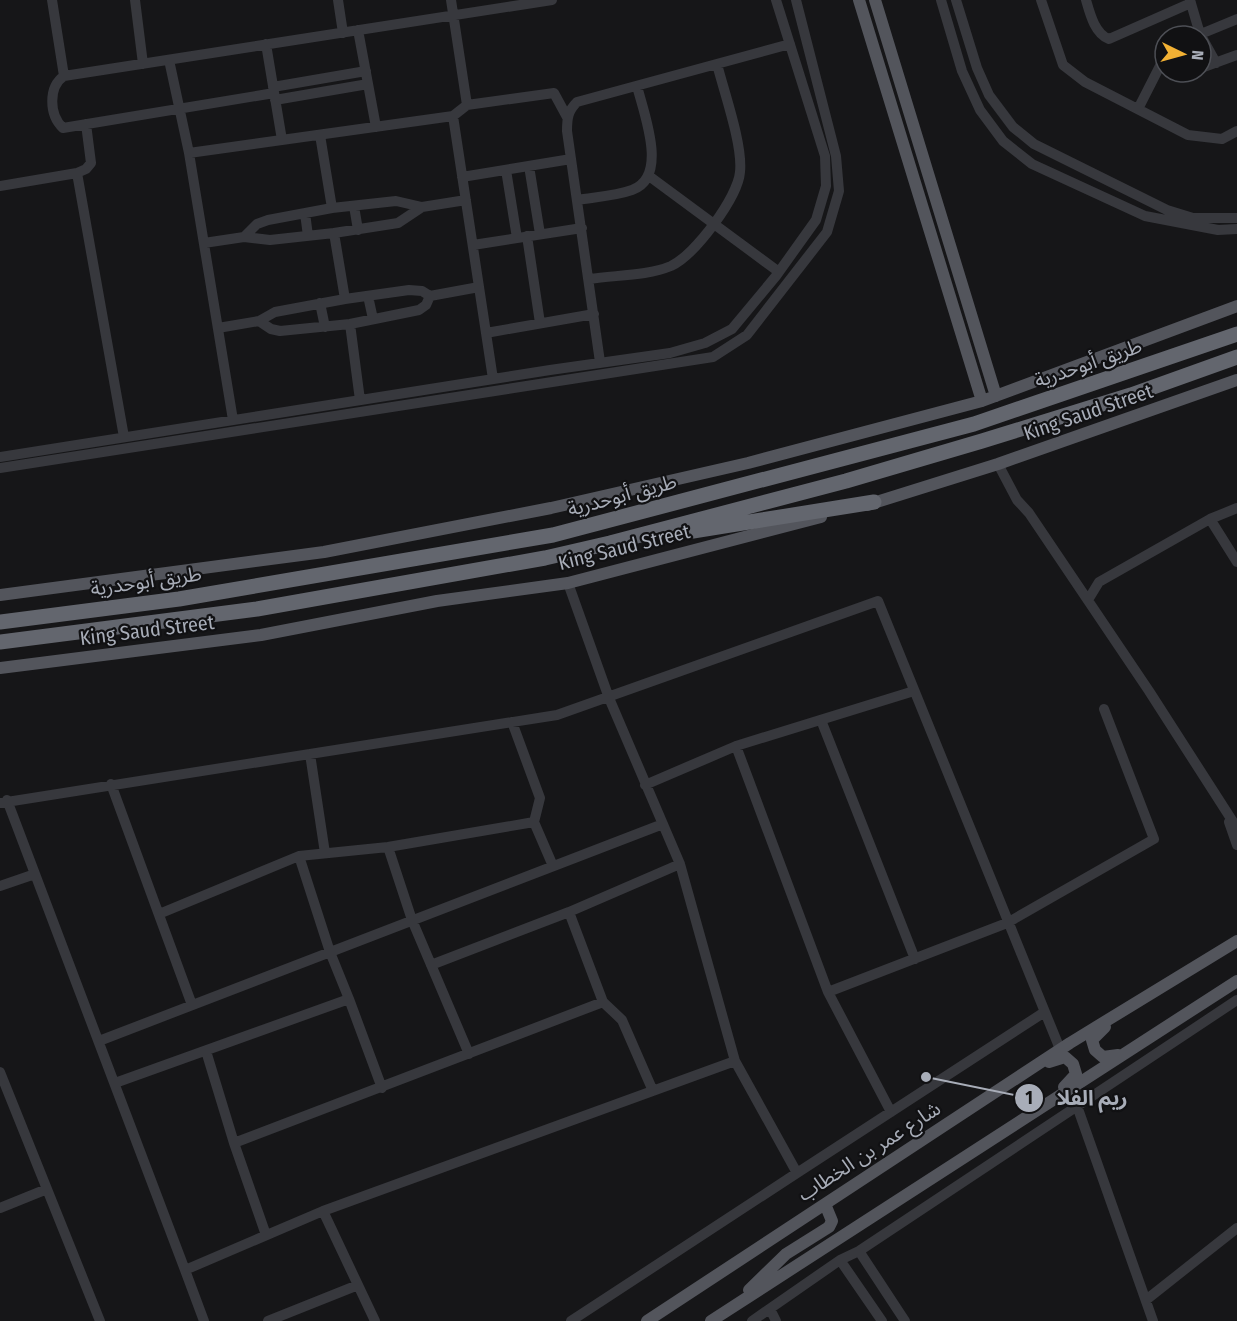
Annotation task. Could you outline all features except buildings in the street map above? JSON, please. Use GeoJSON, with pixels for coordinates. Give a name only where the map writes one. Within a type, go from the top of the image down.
{"type":"FeatureCollection","features":[{"type":"Feature","properties":{"kind":"highway","name":"طريق أبوحدرية"},"geometry":{"type":"LineString","coordinates":[[0,622],[179,600],[553,536],[974,424],[1237,334]]}},
{"type":"Feature","properties":{"kind":"highway"},"geometry":{"type":"LineString","coordinates":[[2,643],[257,609],[545,558],[610,543],[846,482],[1131,395],[1237,357]]}},
{"type":"Feature","properties":{"kind":"highway"},"geometry":{"type":"LineString","coordinates":[[610,543],[874,502]]}},
{"type":"Feature","properties":{"kind":"main road"},"geometry":{"type":"LineString","coordinates":[[859,0],[982,401]]}},
{"type":"Feature","properties":{"kind":"main road"},"geometry":{"type":"LineString","coordinates":[[874,0],[996,396]]}},
{"type":"Feature","properties":{"kind":"main road"},"geometry":{"type":"LineString","coordinates":[[0,596],[324,552],[539,511],[747,463],[982,401],[1237,306]]}},
{"type":"Feature","properties":{"kind":"main road","name":"King Saud Street"},"geometry":{"type":"LineString","coordinates":[[0,668],[261,635],[437,601],[568,583],[874,502],[998,464],[1237,381]]}},
{"type":"Feature","properties":{"kind":"main road","name":"شارع عمر بن الخطاب"},"geometry":{"type":"LineString","coordinates":[[647,1321],[1060,1049],[1237,941]]}},
{"type":"Feature","properties":{"kind":"main road"},"geometry":{"type":"LineString","coordinates":[[711,1321],[1237,981]]}},
{"type":"Feature","properties":{"kind":"main road"},"geometry":{"type":"LineString","coordinates":[[1139,1000],[1102,1029],[1092,1040],[1095,1050],[1103,1058],[1114,1056],[1164,1028]]}},
{"type":"Feature","properties":{"kind":"main road"},"geometry":{"type":"LineString","coordinates":[[1004,1086],[1053,1060],[1065,1057],[1072,1064],[1076,1074],[1069,1083],[1030,1114]]}},
{"type":"Feature","properties":{"kind":"main road"},"geometry":{"type":"LineString","coordinates":[[726,1311],[786,1254],[829,1227],[832,1221],[825,1204]]}},
{"type":"Feature","properties":{"kind":"street"},"geometry":{"type":"LineString","coordinates":[[52,0],[64,76]]}},
{"type":"Feature","properties":{"kind":"street"},"geometry":{"type":"LineString","coordinates":[[135,0],[143,63]]}},
{"type":"Feature","properties":{"kind":"street"},"geometry":{"type":"LineString","coordinates":[[338,0],[343,33]]}},
{"type":"Feature","properties":{"kind":"street"},"geometry":{"type":"LineString","coordinates":[[451,0],[467,105]]}},
{"type":"Feature","properties":{"kind":"street"},"geometry":{"type":"LineString","coordinates":[[368,84],[274,93],[63,128],[58,123],[53,96],[57,81],[64,76],[552,0]]}},
{"type":"Feature","properties":{"kind":"street"},"geometry":{"type":"LineString","coordinates":[[0,457],[600,362],[670,353],[705,343],[732,329],[779,272],[816,220],[826,186],[825,156],[776,0]]}},
{"type":"Feature","properties":{"kind":"street"},"geometry":{"type":"LineString","coordinates":[[0,468],[713,357],[747,335],[827,232],[838,191],[836,156],[796,0]]}},
{"type":"Feature","properties":{"kind":"street"},"geometry":{"type":"LineString","coordinates":[[941,0],[962,71],[980,110],[1003,141],[1032,164],[1145,216],[1218,230],[1237,229]]}},
{"type":"Feature","properties":{"kind":"street"},"geometry":{"type":"LineString","coordinates":[[956,0],[977,68],[989,95],[1013,127],[1034,144],[1167,210],[1193,218],[1237,219]]}},
{"type":"Feature","properties":{"kind":"street"},"geometry":{"type":"LineString","coordinates":[[1041,0],[1063,65],[1085,82],[1188,135],[1222,139],[1237,131]]}},
{"type":"Feature","properties":{"kind":"street"},"geometry":{"type":"LineString","coordinates":[[1086,0],[1097,29],[1102,37],[1109,39],[1190,2],[1195,24]]}},
{"type":"Feature","properties":{"kind":"street"},"geometry":{"type":"LineString","coordinates":[[1213,29],[1237,19]]}},
{"type":"Feature","properties":{"kind":"street"},"geometry":{"type":"LineString","coordinates":[[358,30],[376,127]]}},
{"type":"Feature","properties":{"kind":"street"},"geometry":{"type":"LineString","coordinates":[[567,117],[571,108],[578,102],[790,44]]}},
{"type":"Feature","properties":{"kind":"street"},"geometry":{"type":"LineString","coordinates":[[266,45],[282,140]]}},
{"type":"Feature","properties":{"kind":"street"},"geometry":{"type":"LineString","coordinates":[[1213,64],[1237,55]]}},
{"type":"Feature","properties":{"kind":"street"},"geometry":{"type":"LineString","coordinates":[[1213,58],[1216,63]]}},
{"type":"Feature","properties":{"kind":"street"},"geometry":{"type":"LineString","coordinates":[[169,60],[189,153],[233,420]]}},
{"type":"Feature","properties":{"kind":"street"},"geometry":{"type":"LineString","coordinates":[[590,279],[672,265],[684,257],[714,223],[737,186],[740,159],[717,64]]}},
{"type":"Feature","properties":{"kind":"street"},"geometry":{"type":"LineString","coordinates":[[274,93],[366,71]]}},
{"type":"Feature","properties":{"kind":"street"},"geometry":{"type":"LineString","coordinates":[[1138,109],[1153,83]]}},
{"type":"Feature","properties":{"kind":"street"},"geometry":{"type":"LineString","coordinates":[[577,200],[634,190],[646,182],[653,155],[637,86]]}},
{"type":"Feature","properties":{"kind":"street"},"geometry":{"type":"LineString","coordinates":[[189,153],[453,116],[467,105],[554,93],[567,117],[600,362]]}},
{"type":"Feature","properties":{"kind":"street"},"geometry":{"type":"LineString","coordinates":[[453,116],[493,379]]}},
{"type":"Feature","properties":{"kind":"street"},"geometry":{"type":"LineString","coordinates":[[0,186],[77,173],[86,169],[91,163],[86,124]]}},
{"type":"Feature","properties":{"kind":"street"},"geometry":{"type":"LineString","coordinates":[[320,135],[332,208]]}},
{"type":"Feature","properties":{"kind":"street"},"geometry":{"type":"LineString","coordinates":[[462,177],[571,159]]}},
{"type":"Feature","properties":{"kind":"street"},"geometry":{"type":"LineString","coordinates":[[529,166],[540,234]]}},
{"type":"Feature","properties":{"kind":"street"},"geometry":{"type":"LineString","coordinates":[[506,170],[540,323]]}},
{"type":"Feature","properties":{"kind":"street"},"geometry":{"type":"LineString","coordinates":[[77,173],[124,437]]}},
{"type":"Feature","properties":{"kind":"street"},"geometry":{"type":"LineString","coordinates":[[649,176],[779,272]]}},
{"type":"Feature","properties":{"kind":"street"},"geometry":{"type":"LineString","coordinates":[[244,237],[257,225],[268,220],[332,208],[396,201],[422,207],[466,200]]}},
{"type":"Feature","properties":{"kind":"street"},"geometry":{"type":"LineString","coordinates":[[354,206],[358,230]]}},
{"type":"Feature","properties":{"kind":"street"},"geometry":{"type":"LineString","coordinates":[[204,243],[244,237],[270,240],[358,230],[398,223],[411,217],[422,207]]}},
{"type":"Feature","properties":{"kind":"street"},"geometry":{"type":"LineString","coordinates":[[305,213],[308,236]]}},
{"type":"Feature","properties":{"kind":"street"},"geometry":{"type":"LineString","coordinates":[[472,245],[582,228]]}},
{"type":"Feature","properties":{"kind":"street"},"geometry":{"type":"LineString","coordinates":[[334,233],[345,299]]}},
{"type":"Feature","properties":{"kind":"street"},"geometry":{"type":"LineString","coordinates":[[218,328],[259,321],[275,312],[345,299],[416,290],[430,296],[479,287]]}},
{"type":"Feature","properties":{"kind":"street"},"geometry":{"type":"LineString","coordinates":[[368,296],[373,319]]}},
{"type":"Feature","properties":{"kind":"street"},"geometry":{"type":"LineString","coordinates":[[259,321],[271,329],[280,331],[350,324],[419,310],[426,305],[430,296]]}},
{"type":"Feature","properties":{"kind":"street"},"geometry":{"type":"LineString","coordinates":[[320,303],[325,327]]}},
{"type":"Feature","properties":{"kind":"street"},"geometry":{"type":"LineString","coordinates":[[486,333],[594,314]]}},
{"type":"Feature","properties":{"kind":"street"},"geometry":{"type":"LineString","coordinates":[[350,324],[360,400]]}},
{"type":"Feature","properties":{"kind":"street"},"geometry":{"type":"LineString","coordinates":[[998,464],[1017,500],[1029,513],[1088,600],[1237,828]]}},
{"type":"Feature","properties":{"kind":"street"},"geometry":{"type":"LineString","coordinates":[[1088,600],[1099,582],[1210,519],[1237,508]]}},
{"type":"Feature","properties":{"kind":"street"},"geometry":{"type":"LineString","coordinates":[[1210,519],[1237,562]]}},
{"type":"Feature","properties":{"kind":"street"},"geometry":{"type":"LineString","coordinates":[[568,583],[609,698],[680,864],[735,1061],[797,1173]]}},
{"type":"Feature","properties":{"kind":"street"},"geometry":{"type":"LineString","coordinates":[[204,1321],[35,874],[4,802],[557,715],[878,601],[1043,1012],[1060,1049]]}},
{"type":"Feature","properties":{"kind":"street"},"geometry":{"type":"LineString","coordinates":[[645,785],[736,746],[914,691]]}},
{"type":"Feature","properties":{"kind":"street"},"geometry":{"type":"LineString","coordinates":[[828,992],[1007,923],[1154,839],[1104,709]]}},
{"type":"Feature","properties":{"kind":"street"},"geometry":{"type":"LineString","coordinates":[[821,720],[915,958]]}},
{"type":"Feature","properties":{"kind":"street"},"geometry":{"type":"LineString","coordinates":[[512,722],[540,798],[534,822],[554,866]]}},
{"type":"Feature","properties":{"kind":"street"},"geometry":{"type":"LineString","coordinates":[[736,746],[828,992],[891,1112]]}},
{"type":"Feature","properties":{"kind":"street"},"geometry":{"type":"LineString","coordinates":[[310,754],[325,853]]}},
{"type":"Feature","properties":{"kind":"street"},"geometry":{"type":"LineString","coordinates":[[111,784],[192,1005]]}},
{"type":"Feature","properties":{"kind":"street"},"geometry":{"type":"LineString","coordinates":[[1222,802],[1237,845]]}},
{"type":"Feature","properties":{"kind":"street"},"geometry":{"type":"LineString","coordinates":[[159,914],[299,856],[388,847],[534,822]]}},
{"type":"Feature","properties":{"kind":"street"},"geometry":{"type":"LineString","coordinates":[[99,1041],[663,824]]}},
{"type":"Feature","properties":{"kind":"street"},"geometry":{"type":"LineString","coordinates":[[388,847],[412,920],[469,1054]]}},
{"type":"Feature","properties":{"kind":"street"},"geometry":{"type":"LineString","coordinates":[[299,856],[330,952],[382,1088]]}},
{"type":"Feature","properties":{"kind":"street"},"geometry":{"type":"LineString","coordinates":[[431,964],[568,912],[680,864]]}},
{"type":"Feature","properties":{"kind":"street"},"geometry":{"type":"LineString","coordinates":[[0,886],[35,874]]}},
{"type":"Feature","properties":{"kind":"street"},"geometry":{"type":"LineString","coordinates":[[568,912],[603,1002],[622,1020],[653,1091]]}},
{"type":"Feature","properties":{"kind":"street"},"geometry":{"type":"LineString","coordinates":[[115,1083],[349,999]]}},
{"type":"Feature","properties":{"kind":"street"},"geometry":{"type":"LineString","coordinates":[[752,1321],[840,1260],[859,1251],[1237,1000]]}},
{"type":"Feature","properties":{"kind":"street"},"geometry":{"type":"LineString","coordinates":[[234,1143],[603,1002]]}},
{"type":"Feature","properties":{"kind":"street"},"geometry":{"type":"LineString","coordinates":[[571,1321],[1043,1012]]}},
{"type":"Feature","properties":{"kind":"street"},"geometry":{"type":"LineString","coordinates":[[206,1051],[234,1143],[266,1235]]}},
{"type":"Feature","properties":{"kind":"street"},"geometry":{"type":"LineString","coordinates":[[185,1270],[323,1211],[735,1061]]}},
{"type":"Feature","properties":{"kind":"street"},"geometry":{"type":"LineString","coordinates":[[0,1072],[100,1321]]}},
{"type":"Feature","properties":{"kind":"street"},"geometry":{"type":"LineString","coordinates":[[0,1106],[12,1102]]}},
{"type":"Feature","properties":{"kind":"street"},"geometry":{"type":"LineString","coordinates":[[1077,1106],[1153,1321]]}},
{"type":"Feature","properties":{"kind":"street"},"geometry":{"type":"LineString","coordinates":[[0,1208],[47,1189]]}},
{"type":"Feature","properties":{"kind":"street"},"geometry":{"type":"LineString","coordinates":[[323,1211],[375,1321]]}},
{"type":"Feature","properties":{"kind":"street"},"geometry":{"type":"LineString","coordinates":[[1146,1300],[1237,1228]]}},
{"type":"Feature","properties":{"kind":"street"},"geometry":{"type":"LineString","coordinates":[[859,1251],[905,1321]]}},
{"type":"Feature","properties":{"kind":"street"},"geometry":{"type":"LineString","coordinates":[[840,1260],[882,1321]]}},
{"type":"Feature","properties":{"kind":"street"},"geometry":{"type":"LineString","coordinates":[[268,1321],[358,1285]]}},
{"type":"Feature","properties":{"kind":"street"},"geometry":{"type":"LineString","coordinates":[[770,1309],[777,1321]]}},
{"type":"Feature","properties":{"kind":"place","name":"ريم الفلا"},"geometry":{"type":"Point","coordinates":[926,1077]}}]}
